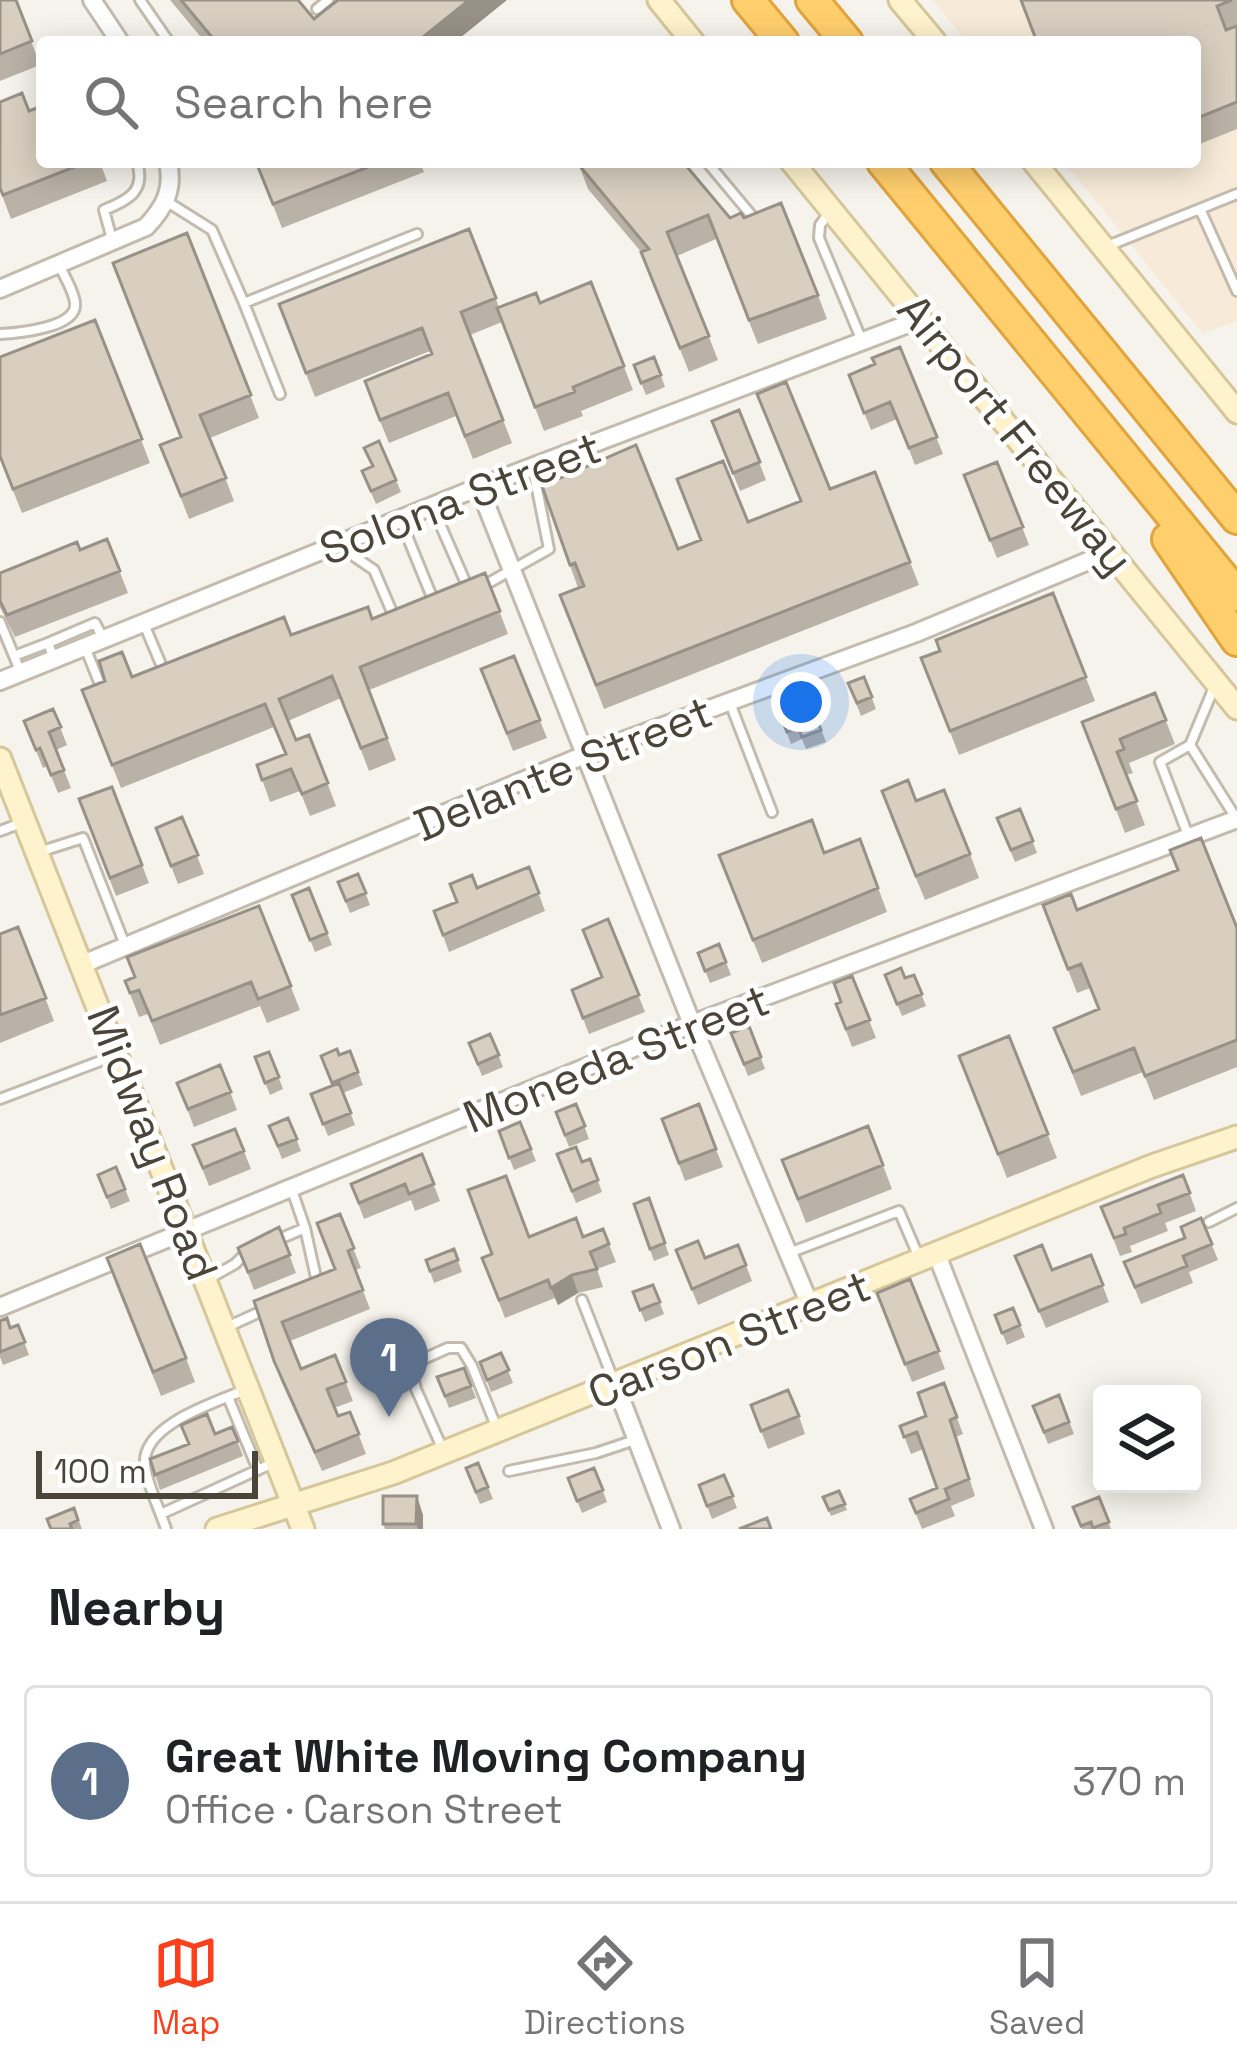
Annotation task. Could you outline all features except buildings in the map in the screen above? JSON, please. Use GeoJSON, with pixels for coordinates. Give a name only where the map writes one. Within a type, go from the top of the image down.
{"type":"FeatureCollection","features":[{"type":"Feature","properties":{"kind":"highway"},"geometry":{"type":"LineString","coordinates":[[748,0],[778,36]]}},
{"type":"Feature","properties":{"kind":"highway"},"geometry":{"type":"LineString","coordinates":[[812,0],[842,36]]}},
{"type":"Feature","properties":{"kind":"highway","name":"Airport Freeway"},"geometry":{"type":"LineString","coordinates":[[888,168],[1237,595]]}},
{"type":"Feature","properties":{"kind":"highway"},"geometry":{"type":"LineString","coordinates":[[951,168],[1237,518]]}},
{"type":"Feature","properties":{"kind":"highway"},"geometry":{"type":"LineString","coordinates":[[1162,424],[1237,491]]}},
{"type":"Feature","properties":{"kind":"highway"},"geometry":{"type":"LineString","coordinates":[[1132,463],[1152,514],[1237,640]]}},
{"type":"Feature","properties":{"kind":"main road"},"geometry":{"type":"LineString","coordinates":[[658,0],[688,36]]}},
{"type":"Feature","properties":{"kind":"main road"},"geometry":{"type":"LineString","coordinates":[[900,0],[930,36]]}},
{"type":"Feature","properties":{"kind":"main road","name":"Airport Freeway"},"geometry":{"type":"LineString","coordinates":[[797,168],[1237,709]]}},
{"type":"Feature","properties":{"kind":"main road"},"geometry":{"type":"LineString","coordinates":[[1039,168],[1237,412]]}},
{"type":"Feature","properties":{"kind":"main road","name":"Midway Road"},"geometry":{"type":"LineString","coordinates":[[0,758],[190,1233],[225,1328],[238,1393],[267,1466],[293,1504],[303,1529]]}},
{"type":"Feature","properties":{"kind":"main road","name":"Carson Street"},"geometry":{"type":"LineString","coordinates":[[218,1529],[445,1453],[1152,1166],[1237,1137]]}},
{"type":"Feature","properties":{"kind":"street"},"geometry":{"type":"LineString","coordinates":[[92,0],[116,36]]}},
{"type":"Feature","properties":{"kind":"street"},"geometry":{"type":"LineString","coordinates":[[0,289],[146,227],[171,188],[169,168]]}},
{"type":"Feature","properties":{"kind":"street","name":"Solona Street"},"geometry":{"type":"LineString","coordinates":[[0,681],[17,664],[104,639],[532,467],[591,456],[921,319]]}},
{"type":"Feature","properties":{"kind":"street"},"geometry":{"type":"LineString","coordinates":[[479,487],[692,1024],[810,1305]]}},
{"type":"Feature","properties":{"kind":"street","name":"Delante Street"},"geometry":{"type":"LineString","coordinates":[[83,964],[587,754],[916,633],[1112,551]]}},
{"type":"Feature","properties":{"kind":"street","name":"Moneda Street"},"geometry":{"type":"LineString","coordinates":[[0,1307],[692,1024],[1237,820]]}},
{"type":"Feature","properties":{"kind":"street"},"geometry":{"type":"LineString","coordinates":[[928,1258],[1044,1529]]}},
{"type":"Feature","properties":{"kind":"street"},"geometry":{"type":"LineString","coordinates":[[616,1386],[671,1529]]}},
{"type":"Feature","properties":{"kind":"lane"},"geometry":{"type":"LineString","coordinates":[[140,0],[165,36]]}},
{"type":"Feature","properties":{"kind":"lane"},"geometry":{"type":"LineString","coordinates":[[317,9],[328,0]]}},
{"type":"Feature","properties":{"kind":"lane"},"geometry":{"type":"LineString","coordinates":[[114,244],[104,210],[136,192],[141,180],[138,168]]}},
{"type":"Feature","properties":{"kind":"lane"},"geometry":{"type":"LineString","coordinates":[[712,168],[752,216]]}},
{"type":"Feature","properties":{"kind":"lane"},"geometry":{"type":"LineString","coordinates":[[1104,248],[1237,194]]}},
{"type":"Feature","properties":{"kind":"lane"},"geometry":{"type":"LineString","coordinates":[[166,201],[212,230],[280,394]]}},
{"type":"Feature","properties":{"kind":"lane"},"geometry":{"type":"LineString","coordinates":[[1200,209],[1237,291]]}},
{"type":"Feature","properties":{"kind":"lane"},"geometry":{"type":"LineString","coordinates":[[832,210],[818,231],[862,342]]}},
{"type":"Feature","properties":{"kind":"lane"},"geometry":{"type":"LineString","coordinates":[[244,304],[417,234]]}},
{"type":"Feature","properties":{"kind":"lane"},"geometry":{"type":"LineString","coordinates":[[0,334],[42,328],[73,314],[75,304],[60,265]]}},
{"type":"Feature","properties":{"kind":"lane"},"geometry":{"type":"LineString","coordinates":[[400,519],[436,609],[471,595],[493,578],[549,550],[532,467]]}},
{"type":"Feature","properties":{"kind":"lane"},"geometry":{"type":"LineString","coordinates":[[538,492],[554,486]]}},
{"type":"Feature","properties":{"kind":"lane"},"geometry":{"type":"LineString","coordinates":[[432,506],[471,595]]}},
{"type":"Feature","properties":{"kind":"lane"},"geometry":{"type":"LineString","coordinates":[[348,540],[356,557],[374,570],[396,621],[402,624]]}},
{"type":"Feature","properties":{"kind":"lane"},"geometry":{"type":"LineString","coordinates":[[0,622],[17,664]]}},
{"type":"Feature","properties":{"kind":"lane"},"geometry":{"type":"LineString","coordinates":[[51,651],[95,623],[104,639]]}},
{"type":"Feature","properties":{"kind":"lane"},"geometry":{"type":"LineString","coordinates":[[144,623],[160,662]]}},
{"type":"Feature","properties":{"kind":"lane"},"geometry":{"type":"LineString","coordinates":[[85,646],[99,682]]}},
{"type":"Feature","properties":{"kind":"lane"},"geometry":{"type":"LineString","coordinates":[[1188,836],[1160,762],[1190,745],[1216,682]]}},
{"type":"Feature","properties":{"kind":"lane"},"geometry":{"type":"LineString","coordinates":[[730,702],[772,812]]}},
{"type":"Feature","properties":{"kind":"lane"},"geometry":{"type":"LineString","coordinates":[[1190,745],[1237,820]]}},
{"type":"Feature","properties":{"kind":"lane"},"geometry":{"type":"LineString","coordinates":[[0,831],[25,821]]}},
{"type":"Feature","properties":{"kind":"lane"},"geometry":{"type":"LineString","coordinates":[[38,853],[83,838],[125,947]]}},
{"type":"Feature","properties":{"kind":"lane"},"geometry":{"type":"LineString","coordinates":[[0,1099],[119,1054]]}},
{"type":"Feature","properties":{"kind":"lane"},"geometry":{"type":"LineString","coordinates":[[292,1190],[319,1277],[316,1285]]}},
{"type":"Feature","properties":{"kind":"lane"},"geometry":{"type":"LineString","coordinates":[[1208,1222],[1237,1208]]}},
{"type":"Feature","properties":{"kind":"lane"},"geometry":{"type":"LineString","coordinates":[[789,1253],[898,1211],[928,1258]]}},
{"type":"Feature","properties":{"kind":"lane"},"geometry":{"type":"LineString","coordinates":[[207,1280],[236,1264],[245,1253],[305,1228]]}},
{"type":"Feature","properties":{"kind":"lane"},"geometry":{"type":"LineString","coordinates":[[582,1300],[616,1386]]}},
{"type":"Feature","properties":{"kind":"lane"},"geometry":{"type":"LineString","coordinates":[[225,1328],[277,1305]]}},
{"type":"Feature","properties":{"kind":"lane"},"geometry":{"type":"LineString","coordinates":[[445,1453],[410,1365],[448,1348],[461,1348],[472,1366],[498,1432]]}},
{"type":"Feature","properties":{"kind":"lane"},"geometry":{"type":"LineString","coordinates":[[166,1529],[144,1462],[152,1442],[171,1422],[238,1393]]}},
{"type":"Feature","properties":{"kind":"lane"},"geometry":{"type":"LineString","coordinates":[[508,1471],[637,1440]]}},
{"type":"Feature","properties":{"kind":"lane"},"geometry":{"type":"LineString","coordinates":[[161,1514],[267,1466]]}},
{"type":"Feature","properties":{"kind":"shaded area"},"geometry":{"type":"Polygon","coordinates":[[[933,0],[1237,0],[1237,321],[1203,334],[1069,168],[1201,168],[1201,36],[962,36],[933,0]]]}},
{"type":"Feature","properties":{"kind":"place","name":"Great White Moving Company"},"geometry":{"type":"Point","coordinates":[389,1417]}}]}
